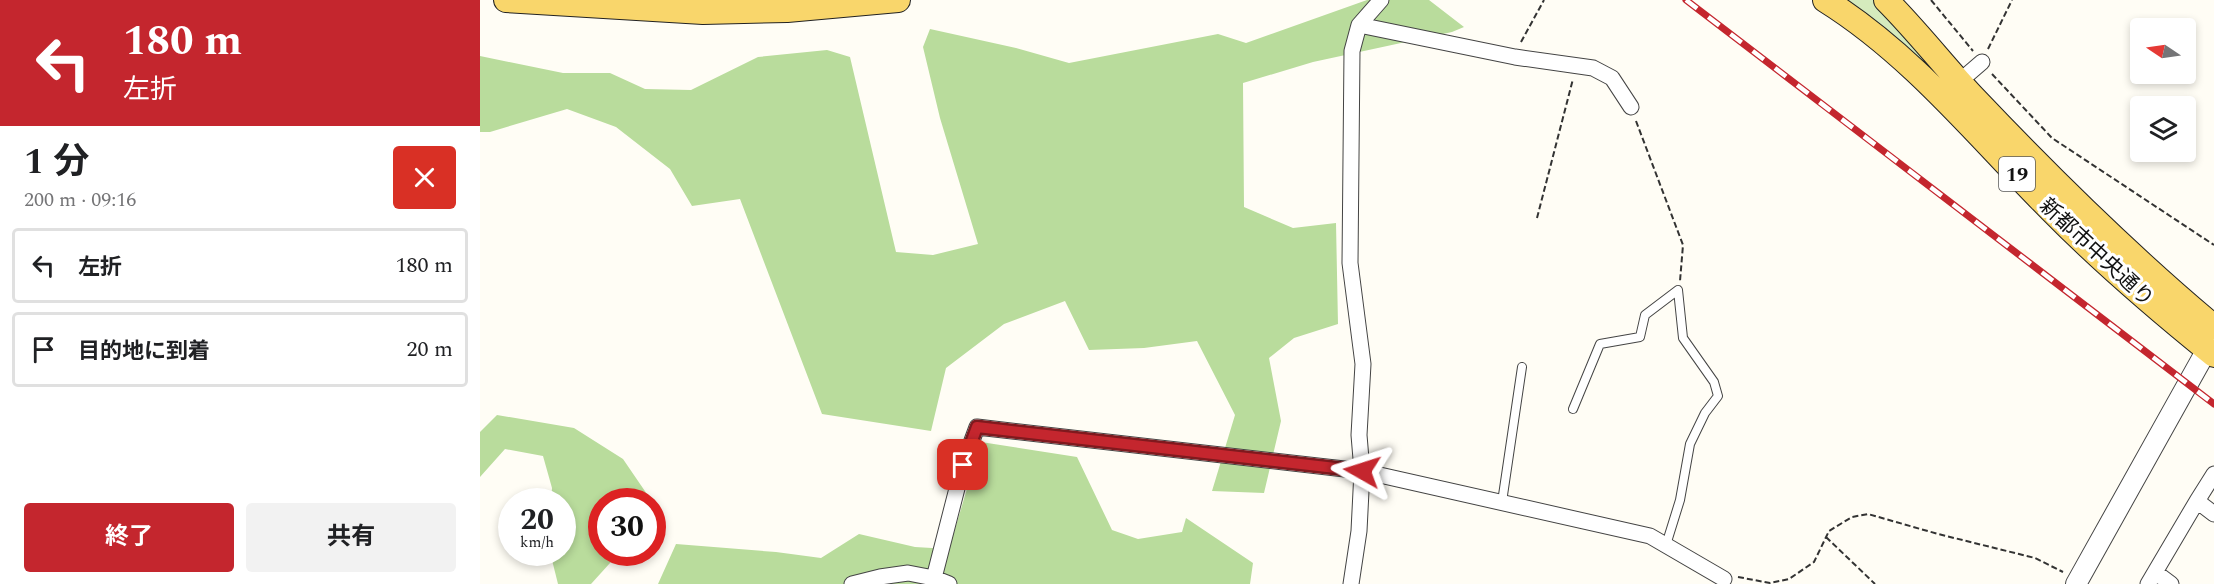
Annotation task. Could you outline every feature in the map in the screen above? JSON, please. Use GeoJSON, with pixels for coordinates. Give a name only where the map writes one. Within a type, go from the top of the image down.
{"type":"FeatureCollection","features":[{"type":"Feature","properties":{"kind":"main road"},"geometry":{"type":"LineString","coordinates":[[506,0],[703,12],[787,9],[898,0]]}},
{"type":"Feature","properties":{"kind":"main road","name":"新都市中央通り"},"geometry":{"type":"LineString","coordinates":[[1825,0],[1874,34],[1946,99],[2051,210],[2113,270],[2212,342]]}},
{"type":"Feature","properties":{"kind":"main road","name":"新都市中央通り"},"geometry":{"type":"LineString","coordinates":[[1886,0],[2075,202],[2178,297],[2212,342]]}},
{"type":"Feature","properties":{"kind":"street"},"geometry":{"type":"LineString","coordinates":[[1351,584],[1359,531],[1362,471],[1359,435],[1363,364],[1350,263],[1352,51],[1359,25],[1381,0]]}},
{"type":"Feature","properties":{"kind":"street"},"geometry":{"type":"LineString","coordinates":[[1359,25],[1515,57],[1593,68],[1612,78],[1631,107]]}},
{"type":"Feature","properties":{"kind":"street"},"geometry":{"type":"LineString","coordinates":[[1960,81],[1982,62]]}},
{"type":"Feature","properties":{"kind":"street"},"geometry":{"type":"LineString","coordinates":[[2077,582],[2212,342]]}},
{"type":"Feature","properties":{"kind":"street"},"geometry":{"type":"LineString","coordinates":[[934,578],[963,465],[977,427],[1362,471],[1650,536],[1723,579]]}},
{"type":"Feature","properties":{"kind":"street"},"geometry":{"type":"LineString","coordinates":[[2171,584],[2151,578],[2214,474]]}},
{"type":"Feature","properties":{"kind":"street"},"geometry":{"type":"LineString","coordinates":[[2197,501],[2214,514]]}},
{"type":"Feature","properties":{"kind":"street"},"geometry":{"type":"LineString","coordinates":[[861,583],[880,576],[908,573],[934,578],[949,584]]}},
{"type":"Feature","properties":{"kind":"lane"},"geometry":{"type":"LineString","coordinates":[[1573,409],[1600,344],[1640,337],[1645,315],[1678,291],[1683,338],[1714,382],[1718,396],[1705,413],[1690,444],[1680,500],[1666,545]]}},
{"type":"Feature","properties":{"kind":"lane"},"geometry":{"type":"LineString","coordinates":[[1502,502],[1522,367]]}},
{"type":"Feature","properties":{"kind":"path"},"geometry":{"type":"LineString","coordinates":[[1515,57],[1516,50],[1544,0]]}},
{"type":"Feature","properties":{"kind":"path"},"geometry":{"type":"LineString","coordinates":[[1931,0],[1982,62],[2052,138],[2214,245]]}},
{"type":"Feature","properties":{"kind":"path"},"geometry":{"type":"LineString","coordinates":[[1982,62],[2012,0]]}},
{"type":"Feature","properties":{"kind":"path"},"geometry":{"type":"LineString","coordinates":[[1537,218],[1577,66]]}},
{"type":"Feature","properties":{"kind":"path"},"geometry":{"type":"LineString","coordinates":[[1631,107],[1683,245],[1678,291]]}},
{"type":"Feature","properties":{"kind":"path"},"geometry":{"type":"LineString","coordinates":[[1723,579],[1770,583],[1789,579],[1814,562],[1829,531],[1852,517],[1868,514],[2035,558],[2077,582]]}},
{"type":"Feature","properties":{"kind":"path"},"geometry":{"type":"LineString","coordinates":[[1826,537],[1875,584]]}},
{"type":"Feature","properties":{"kind":"green space"},"geometry":{"type":"Polygon","coordinates":[[[1367,0],[1429,0],[1464,27],[1452,32],[1313,62],[1243,83],[1244,207],[1293,228],[1336,223],[1338,324],[1294,338],[1269,358],[1281,421],[1264,493],[1212,491],[1235,415],[1197,341],[1144,348],[1089,350],[1065,301],[1004,324],[946,368],[931,431],[822,414],[740,199],[692,206],[670,169],[616,127],[567,109],[490,132],[480,132],[480,56],[563,73],[610,73],[645,89],[691,90],[758,57],[827,50],[850,57],[896,252],[933,255],[978,244],[940,118],[923,47],[930,29],[1016,48],[1069,63],[1218,34],[1246,43],[1367,0]]]}},
{"type":"Feature","properties":{"kind":"green space"},"geometry":{"type":"Polygon","coordinates":[[[1841,0],[1875,0],[1991,128],[1841,0]]]}},
{"type":"Feature","properties":{"kind":"green space"},"geometry":{"type":"Polygon","coordinates":[[[497,415],[574,428],[623,459],[643,488],[588,488],[588,566],[607,566],[591,584],[558,584],[554,566],[576,566],[576,488],[552,488],[543,456],[505,449],[480,477],[480,432],[497,415]]]}},
{"type":"Feature","properties":{"kind":"green space"},"geometry":{"type":"Polygon","coordinates":[[[981,442],[1077,457],[1112,530],[1138,539],[1182,532],[1186,518],[1253,563],[1250,584],[658,584],[676,544],[821,558],[859,534],[915,547],[949,549],[981,442]]]}},
{"type":"Feature","properties":{"kind":"railway"},"geometry":{"type":"LineString","coordinates":[[1686,0],[2214,404]]}},
{"type":"Feature","properties":{"kind":"route"},"geometry":{"type":"LineString","coordinates":[[963,465],[977,427],[1362,471]]}}]}
